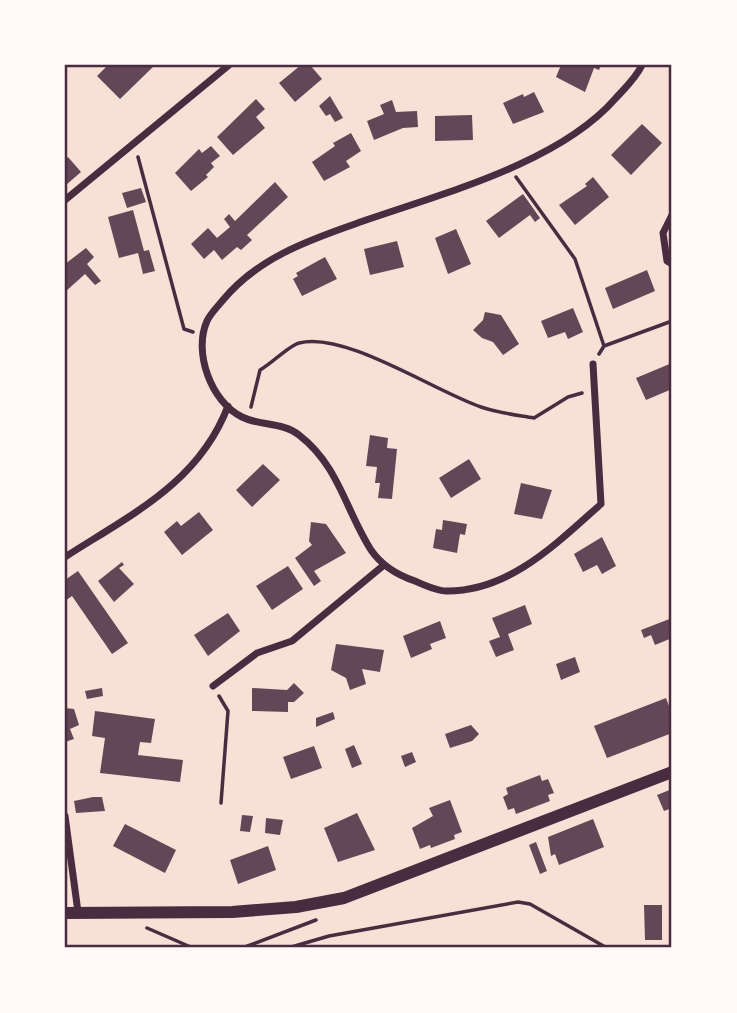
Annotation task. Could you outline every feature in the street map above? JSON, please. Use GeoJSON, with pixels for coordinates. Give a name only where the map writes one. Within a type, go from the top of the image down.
{"type":"FeatureCollection","features":[{"type":"Feature","properties":{"kind":"main road"},"geometry":{"type":"LineString","coordinates":[[65,913],[232,912],[296,907],[345,898],[672,772]]}},
{"type":"Feature","properties":{"kind":"street"},"geometry":{"type":"LineString","coordinates":[[66,197],[134,145],[229,65]]}},
{"type":"Feature","properties":{"kind":"street"},"geometry":{"type":"LineString","coordinates":[[593,364],[601,504],[540,557],[490,584],[444,592],[400,576],[384,565],[372,551],[324,457],[296,432],[248,419],[228,406],[207,374],[201,345],[207,320],[224,299],[262,264],[311,239],[509,167],[555,147],[600,116],[638,74],[642,65]]}},
{"type":"Feature","properties":{"kind":"street"},"geometry":{"type":"LineString","coordinates":[[672,215],[663,233],[667,261],[672,264]]}},
{"type":"Feature","properties":{"kind":"street"},"geometry":{"type":"LineString","coordinates":[[65,557],[165,492],[195,465],[218,432],[228,406]]}},
{"type":"Feature","properties":{"kind":"street"},"geometry":{"type":"LineString","coordinates":[[213,686],[257,653],[292,641],[384,565]]}},
{"type":"Feature","properties":{"kind":"street"},"geometry":{"type":"LineString","coordinates":[[65,816],[79,912]]}},
{"type":"Feature","properties":{"kind":"path"},"geometry":{"type":"LineString","coordinates":[[134,145],[184,329],[203,335]]}},
{"type":"Feature","properties":{"kind":"path"},"geometry":{"type":"LineString","coordinates":[[509,167],[575,259],[604,346]]}},
{"type":"Feature","properties":{"kind":"path"},"geometry":{"type":"LineString","coordinates":[[593,364],[604,346],[672,321]]}},
{"type":"Feature","properties":{"kind":"path"},"geometry":{"type":"LineString","coordinates":[[248,419],[260,370],[277,361],[296,343],[324,340],[358,351],[483,408],[534,418],[568,397],[594,389]]}},
{"type":"Feature","properties":{"kind":"path"},"geometry":{"type":"LineString","coordinates":[[213,686],[228,710],[221,803]]}},
{"type":"Feature","properties":{"kind":"path"},"geometry":{"type":"LineString","coordinates":[[288,948],[341,933],[518,902],[530,904],[607,948]]}},
{"type":"Feature","properties":{"kind":"path"},"geometry":{"type":"LineString","coordinates":[[114,912],[193,948]]}},
{"type":"Feature","properties":{"kind":"path"},"geometry":{"type":"LineString","coordinates":[[229,948],[245,947],[319,919]]}},
{"type":"Feature","properties":{"kind":"building"},"geometry":{"type":"Polygon","coordinates":[[[108,65],[155,65],[120,99],[97,76],[108,65]]]}},
{"type":"Feature","properties":{"kind":"building"},"geometry":{"type":"Polygon","coordinates":[[[301,65],[310,65],[322,79],[295,102],[279,83],[301,65]]]}},
{"type":"Feature","properties":{"kind":"building"},"geometry":{"type":"Polygon","coordinates":[[[561,65],[601,65],[599,70],[594,68],[585,92],[556,77],[561,65]]]}},
{"type":"Feature","properties":{"kind":"building"},"geometry":{"type":"Polygon","coordinates":[[[534,92],[544,112],[513,124],[503,103],[534,92]]]}},
{"type":"Feature","properties":{"kind":"building"},"geometry":{"type":"Polygon","coordinates":[[[330,96],[343,118],[335,122],[330,114],[326,116],[319,106],[330,96]]]}},
{"type":"Feature","properties":{"kind":"building"},"geometry":{"type":"Polygon","coordinates":[[[256,99],[265,109],[256,117],[265,128],[233,155],[217,137],[256,99]]]}},
{"type":"Feature","properties":{"kind":"building"},"geometry":{"type":"Polygon","coordinates":[[[392,100],[396,112],[417,111],[418,127],[403,128],[374,140],[367,121],[384,114],[380,105],[392,100]]]}},
{"type":"Feature","properties":{"kind":"building"},"geometry":{"type":"Polygon","coordinates":[[[472,115],[473,140],[435,141],[435,116],[472,115]]]}},
{"type":"Feature","properties":{"kind":"building"},"geometry":{"type":"Polygon","coordinates":[[[642,124],[662,143],[631,175],[611,155],[642,124]]]}},
{"type":"Feature","properties":{"kind":"building"},"geometry":{"type":"Polygon","coordinates":[[[351,133],[361,151],[346,161],[350,167],[324,181],[312,162],[335,146],[333,143],[351,133]]]}},
{"type":"Feature","properties":{"kind":"building"},"geometry":{"type":"Polygon","coordinates":[[[211,146],[220,156],[211,163],[214,167],[206,175],[208,177],[191,191],[175,173],[199,149],[202,153],[211,146]]]}},
{"type":"Feature","properties":{"kind":"building"},"geometry":{"type":"Polygon","coordinates":[[[68,157],[81,172],[66,185],[65,160],[68,157]]]}},
{"type":"Feature","properties":{"kind":"building"},"geometry":{"type":"Polygon","coordinates":[[[593,177],[609,197],[575,225],[559,205],[587,186],[585,184],[593,177]]]}},
{"type":"Feature","properties":{"kind":"building"},"geometry":{"type":"Polygon","coordinates":[[[275,182],[288,197],[247,235],[252,240],[241,250],[237,247],[222,260],[214,250],[204,259],[191,244],[208,228],[217,238],[230,227],[224,219],[229,214],[235,221],[275,182]]]}},
{"type":"Feature","properties":{"kind":"building"},"geometry":{"type":"Polygon","coordinates":[[[141,188],[146,202],[127,208],[122,193],[141,188]]]}},
{"type":"Feature","properties":{"kind":"building"},"geometry":{"type":"Polygon","coordinates":[[[523,194],[540,218],[535,222],[530,215],[499,238],[486,221],[523,194]]]}},
{"type":"Feature","properties":{"kind":"building"},"geometry":{"type":"Polygon","coordinates":[[[133,210],[144,251],[149,250],[155,271],[143,274],[138,253],[119,258],[108,217],[133,210]]]}},
{"type":"Feature","properties":{"kind":"building"},"geometry":{"type":"Polygon","coordinates":[[[456,229],[471,264],[448,274],[435,238],[456,229]]]}},
{"type":"Feature","properties":{"kind":"building"},"geometry":{"type":"Polygon","coordinates":[[[397,241],[404,267],[370,275],[364,249],[397,241]]]}},
{"type":"Feature","properties":{"kind":"building"},"geometry":{"type":"Polygon","coordinates":[[[86,248],[94,257],[87,264],[101,281],[95,285],[85,274],[65,292],[65,264],[86,248]]]}},
{"type":"Feature","properties":{"kind":"building"},"geometry":{"type":"Polygon","coordinates":[[[325,257],[337,279],[302,296],[293,279],[298,276],[296,273],[325,257]]]}},
{"type":"Feature","properties":{"kind":"building"},"geometry":{"type":"Polygon","coordinates":[[[647,270],[655,291],[613,309],[605,288],[647,270]]]}},
{"type":"Feature","properties":{"kind":"building"},"geometry":{"type":"Polygon","coordinates":[[[573,308],[583,332],[568,339],[565,332],[548,338],[541,321],[573,308]]]}},
{"type":"Feature","properties":{"kind":"building"},"geometry":{"type":"Polygon","coordinates":[[[485,312],[501,315],[519,344],[503,355],[493,342],[482,338],[473,330],[483,320],[485,312]]]}},
{"type":"Feature","properties":{"kind":"building"},"geometry":{"type":"Polygon","coordinates":[[[672,363],[672,389],[646,400],[636,378],[672,363]]]}},
{"type":"Feature","properties":{"kind":"building"},"geometry":{"type":"Polygon","coordinates":[[[370,435],[388,438],[387,448],[397,449],[392,499],[378,498],[380,483],[375,483],[377,467],[366,466],[370,435]]]}},
{"type":"Feature","properties":{"kind":"building"},"geometry":{"type":"Polygon","coordinates":[[[469,459],[481,479],[451,498],[439,478],[469,459]]]}},
{"type":"Feature","properties":{"kind":"building"},"geometry":{"type":"Polygon","coordinates":[[[263,464],[280,480],[252,507],[236,490],[263,464]]]}},
{"type":"Feature","properties":{"kind":"building"},"geometry":{"type":"Polygon","coordinates":[[[521,483],[552,490],[542,519],[514,514],[521,483]]]}},
{"type":"Feature","properties":{"kind":"building"},"geometry":{"type":"Polygon","coordinates":[[[199,512],[213,530],[182,555],[164,532],[177,521],[181,526],[199,512]]]}},
{"type":"Feature","properties":{"kind":"building"},"geometry":{"type":"Polygon","coordinates":[[[443,520],[467,524],[465,535],[460,534],[457,553],[433,548],[436,529],[442,530],[443,520]]]}},
{"type":"Feature","properties":{"kind":"building"},"geometry":{"type":"Polygon","coordinates":[[[311,522],[326,524],[346,553],[314,571],[321,581],[314,586],[295,558],[312,545],[309,541],[311,522]]]}},
{"type":"Feature","properties":{"kind":"building"},"geometry":{"type":"Polygon","coordinates":[[[602,537],[616,566],[602,574],[597,565],[583,572],[574,554],[602,537]]]}},
{"type":"Feature","properties":{"kind":"building"},"geometry":{"type":"Polygon","coordinates":[[[122,562],[124,565],[119,568],[134,584],[114,602],[98,581],[122,562]]]}},
{"type":"Feature","properties":{"kind":"building"},"geometry":{"type":"Polygon","coordinates":[[[288,566],[303,589],[272,610],[256,586],[288,566]]]}},
{"type":"Feature","properties":{"kind":"building"},"geometry":{"type":"Polygon","coordinates":[[[78,571],[128,643],[112,654],[72,596],[65,601],[65,580],[78,571]]]}},
{"type":"Feature","properties":{"kind":"building"},"geometry":{"type":"Polygon","coordinates":[[[525,605],[532,624],[508,634],[514,650],[496,657],[489,641],[500,637],[492,618],[525,605]]]}},
{"type":"Feature","properties":{"kind":"building"},"geometry":{"type":"Polygon","coordinates":[[[228,613],[240,631],[208,656],[194,635],[228,613]]]}},
{"type":"Feature","properties":{"kind":"building"},"geometry":{"type":"Polygon","coordinates":[[[672,618],[672,638],[655,645],[651,635],[644,638],[641,630],[672,618]]]}},
{"type":"Feature","properties":{"kind":"building"},"geometry":{"type":"Polygon","coordinates":[[[440,621],[446,638],[430,644],[432,649],[411,658],[403,636],[440,621]]]}},
{"type":"Feature","properties":{"kind":"building"},"geometry":{"type":"Polygon","coordinates":[[[336,644],[384,650],[380,672],[362,669],[366,684],[350,690],[346,678],[331,670],[336,644]]]}},
{"type":"Feature","properties":{"kind":"building"},"geometry":{"type":"Polygon","coordinates":[[[575,657],[580,672],[561,680],[556,664],[575,657]]]}},
{"type":"Feature","properties":{"kind":"building"},"geometry":{"type":"Polygon","coordinates":[[[294,683],[304,693],[294,702],[288,702],[288,712],[252,711],[252,688],[287,690],[294,683]]]}},
{"type":"Feature","properties":{"kind":"building"},"geometry":{"type":"Polygon","coordinates":[[[102,688],[103,696],[87,699],[85,691],[102,688]]]}},
{"type":"Feature","properties":{"kind":"building"},"geometry":{"type":"Polygon","coordinates":[[[666,698],[672,714],[672,733],[607,758],[594,726],[666,698]]]}},
{"type":"Feature","properties":{"kind":"building"},"geometry":{"type":"Polygon","coordinates":[[[65,708],[74,709],[79,725],[70,729],[74,739],[65,742],[65,708]]]}},
{"type":"Feature","properties":{"kind":"building"},"geometry":{"type":"Polygon","coordinates":[[[95,711],[155,719],[151,743],[140,742],[138,755],[183,760],[180,782],[100,773],[105,738],[92,736],[95,711]]]}},
{"type":"Feature","properties":{"kind":"building"},"geometry":{"type":"Polygon","coordinates":[[[333,712],[335,719],[316,727],[316,718],[333,712]]]}},
{"type":"Feature","properties":{"kind":"building"},"geometry":{"type":"Polygon","coordinates":[[[471,725],[479,734],[472,741],[450,748],[445,734],[471,725]]]}},
{"type":"Feature","properties":{"kind":"building"},"geometry":{"type":"Polygon","coordinates":[[[354,745],[362,764],[352,768],[345,749],[354,745]]]}},
{"type":"Feature","properties":{"kind":"building"},"geometry":{"type":"Polygon","coordinates":[[[314,746],[322,768],[291,779],[283,757],[314,746]]]}},
{"type":"Feature","properties":{"kind":"building"},"geometry":{"type":"Polygon","coordinates":[[[412,752],[416,762],[405,767],[401,756],[412,752]]]}},
{"type":"Feature","properties":{"kind":"building"},"geometry":{"type":"Polygon","coordinates":[[[540,775],[542,781],[548,779],[554,793],[548,795],[550,801],[516,814],[514,808],[508,810],[503,797],[508,794],[506,788],[540,775]]]}},
{"type":"Feature","properties":{"kind":"building"},"geometry":{"type":"Polygon","coordinates":[[[672,789],[672,808],[664,811],[657,795],[672,789]]]}},
{"type":"Feature","properties":{"kind":"building"},"geometry":{"type":"Polygon","coordinates":[[[102,797],[105,811],[76,813],[74,801],[102,797]]]}},
{"type":"Feature","properties":{"kind":"building"},"geometry":{"type":"Polygon","coordinates":[[[450,800],[462,832],[454,835],[455,839],[420,849],[412,828],[433,816],[429,808],[450,800]]]}},
{"type":"Feature","properties":{"kind":"building"},"geometry":{"type":"Polygon","coordinates":[[[357,813],[375,850],[338,862],[324,828],[357,813]]]}},
{"type":"Feature","properties":{"kind":"building"},"geometry":{"type":"Polygon","coordinates":[[[242,815],[253,816],[250,832],[240,831],[242,815]]]}},
{"type":"Feature","properties":{"kind":"building"},"geometry":{"type":"Polygon","coordinates":[[[266,818],[283,820],[280,835],[265,833],[266,818]]]}},
{"type":"Feature","properties":{"kind":"building"},"geometry":{"type":"Polygon","coordinates":[[[593,819],[604,847],[559,865],[555,854],[551,856],[548,837],[593,819]]]}},
{"type":"Feature","properties":{"kind":"building"},"geometry":{"type":"Polygon","coordinates":[[[125,824],[176,850],[165,873],[113,846],[125,824]]]}},
{"type":"Feature","properties":{"kind":"building"},"geometry":{"type":"Polygon","coordinates":[[[536,842],[547,871],[540,874],[529,845],[536,842]]]}},
{"type":"Feature","properties":{"kind":"building"},"geometry":{"type":"Polygon","coordinates":[[[268,846],[276,870],[238,884],[230,860],[268,846]]]}},
{"type":"Feature","properties":{"kind":"building"},"geometry":{"type":"Polygon","coordinates":[[[644,905],[662,905],[662,940],[645,940],[644,905]]]}}]}
